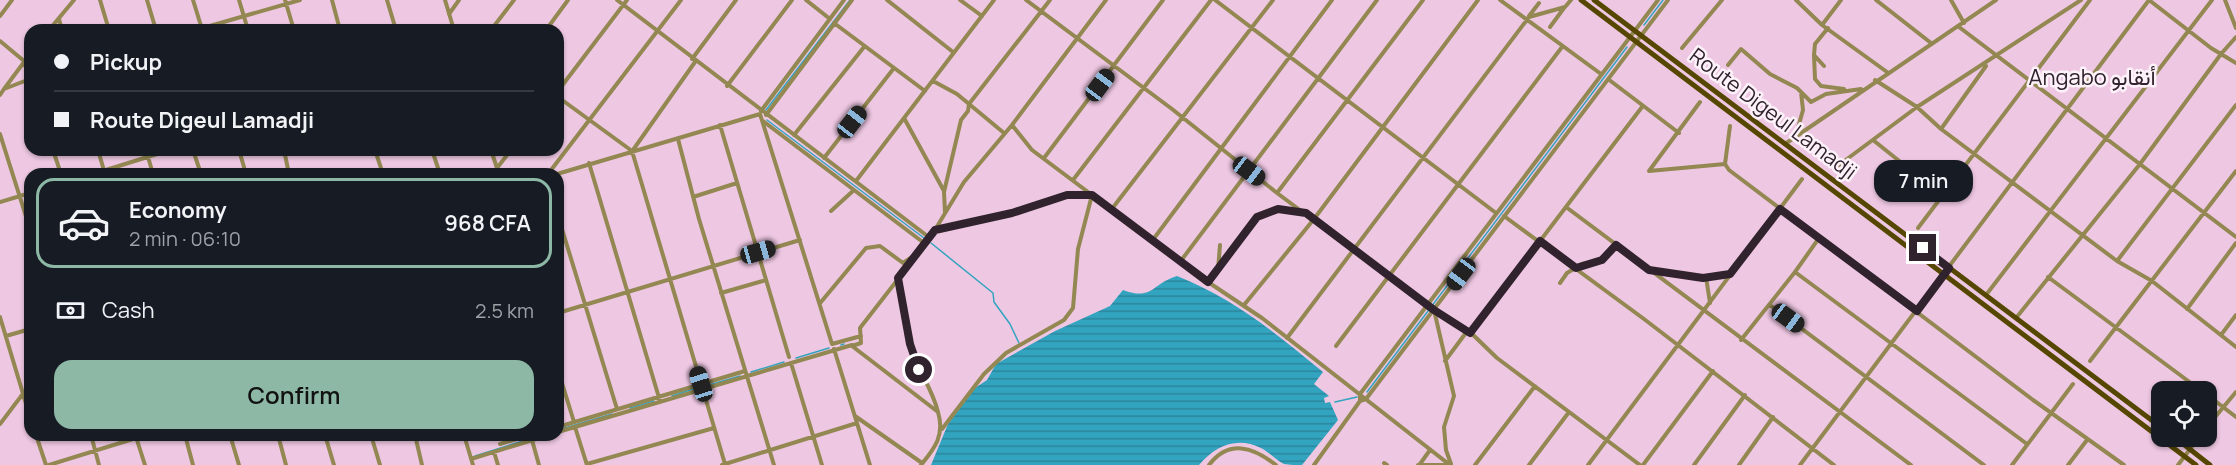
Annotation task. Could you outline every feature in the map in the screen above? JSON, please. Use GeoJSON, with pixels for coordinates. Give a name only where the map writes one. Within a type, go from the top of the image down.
{"type":"FeatureCollection","features":[{"type":"Feature","properties":{"kind":"main road"},"geometry":{"type":"LineString","coordinates":[[1581,0],[2196,465]]}},
{"type":"Feature","properties":{"kind":"main road","name":"Route Digeul Lamadji"},"geometry":{"type":"LineString","coordinates":[[1594,0],[2151,420]]}},
{"type":"Feature","properties":{"kind":"main road"},"geometry":{"type":"LineString","coordinates":[[2187,447],[2211,465]]}},
{"type":"Feature","properties":{"kind":"street"},"geometry":{"type":"LineString","coordinates":[[0,16],[12,0]]}},
{"type":"Feature","properties":{"kind":"street"},"geometry":{"type":"LineString","coordinates":[[54,24],[74,0]]}},
{"type":"Feature","properties":{"kind":"street"},"geometry":{"type":"LineString","coordinates":[[100,0],[107,24]]}},
{"type":"Feature","properties":{"kind":"street"},"geometry":{"type":"LineString","coordinates":[[147,0],[154,24]]}},
{"type":"Feature","properties":{"kind":"street"},"geometry":{"type":"LineString","coordinates":[[193,0],[200,24]]}},
{"type":"Feature","properties":{"kind":"street"},"geometry":{"type":"LineString","coordinates":[[239,0],[246,24]]}},
{"type":"Feature","properties":{"kind":"street"},"geometry":{"type":"LineString","coordinates":[[218,24],[286,2],[300,0]]}},
{"type":"Feature","properties":{"kind":"street"},"geometry":{"type":"LineString","coordinates":[[332,0],[338,24]]}},
{"type":"Feature","properties":{"kind":"street"},"geometry":{"type":"LineString","coordinates":[[387,0],[394,24]]}},
{"type":"Feature","properties":{"kind":"street"},"geometry":{"type":"LineString","coordinates":[[445,0],[452,24]]}},
{"type":"Feature","properties":{"kind":"street"},"geometry":{"type":"LineString","coordinates":[[449,14],[459,0]]}},
{"type":"Feature","properties":{"kind":"street"},"geometry":{"type":"LineString","coordinates":[[496,24],[514,0]]}},
{"type":"Feature","properties":{"kind":"street"},"geometry":{"type":"LineString","coordinates":[[550,24],[568,0]]}},
{"type":"Feature","properties":{"kind":"street"},"geometry":{"type":"LineString","coordinates":[[617,0],[727,86],[930,238]]}},
{"type":"Feature","properties":{"kind":"street"},"geometry":{"type":"LineString","coordinates":[[564,83],[627,0]]}},
{"type":"Feature","properties":{"kind":"street"},"geometry":{"type":"LineString","coordinates":[[564,154],[681,0]]}},
{"type":"Feature","properties":{"kind":"street"},"geometry":{"type":"LineString","coordinates":[[632,151],[736,0]]}},
{"type":"Feature","properties":{"kind":"street"},"geometry":{"type":"LineString","coordinates":[[727,86],[792,0]]}},
{"type":"Feature","properties":{"kind":"street"},"geometry":{"type":"LineString","coordinates":[[806,0],[864,47],[925,91]]}},
{"type":"Feature","properties":{"kind":"street"},"geometry":{"type":"LineString","coordinates":[[832,21],[843,0]]}},
{"type":"Feature","properties":{"kind":"street"},"geometry":{"type":"LineString","coordinates":[[852,0],[832,21],[763,113],[763,121],[832,344],[861,336]]}},
{"type":"Feature","properties":{"kind":"street"},"geometry":{"type":"LineString","coordinates":[[887,0],[953,52]]}},
{"type":"Feature","properties":{"kind":"street"},"geometry":{"type":"LineString","coordinates":[[960,0],[982,16]]}},
{"type":"Feature","properties":{"kind":"street"},"geometry":{"type":"LineString","coordinates":[[856,181],[994,0]]}},
{"type":"Feature","properties":{"kind":"street"},"geometry":{"type":"LineString","coordinates":[[1026,0],[1183,118],[1277,193],[1353,247],[1431,307],[1469,332],[1606,441],[1641,465],[1713,371]]}},
{"type":"Feature","properties":{"kind":"street"},"geometry":{"type":"LineString","coordinates":[[944,192],[961,120],[968,111],[969,104],[1050,0]]}},
{"type":"Feature","properties":{"kind":"street"},"geometry":{"type":"LineString","coordinates":[[861,343],[860,328],[915,254],[930,238],[964,182],[1012,125],[1106,0]]}},
{"type":"Feature","properties":{"kind":"street"},"geometry":{"type":"LineString","coordinates":[[1044,158],[1163,0]]}},
{"type":"Feature","properties":{"kind":"street"},"geometry":{"type":"LineString","coordinates":[[1073,180],[1210,0]]}},
{"type":"Feature","properties":{"kind":"street"},"geometry":{"type":"LineString","coordinates":[[1215,0],[1456,185],[1496,213]]}},
{"type":"Feature","properties":{"kind":"street"},"geometry":{"type":"LineString","coordinates":[[1111,210],[1273,0]]}},
{"type":"Feature","properties":{"kind":"street"},"geometry":{"type":"LineString","coordinates":[[1152,241],[1332,0]]}},
{"type":"Feature","properties":{"kind":"street"},"geometry":{"type":"LineString","coordinates":[[1180,262],[1377,0]]}},
{"type":"Feature","properties":{"kind":"street"},"geometry":{"type":"LineString","coordinates":[[1277,193],[1423,0]]}},
{"type":"Feature","properties":{"kind":"street"},"geometry":{"type":"LineString","coordinates":[[1244,305],[1314,219],[1478,0]]}},
{"type":"Feature","properties":{"kind":"street"},"geometry":{"type":"LineString","coordinates":[[1500,0],[1528,18],[1562,47],[1601,74]]}},
{"type":"Feature","properties":{"kind":"street"},"geometry":{"type":"LineString","coordinates":[[1550,27],[1571,0]]}},
{"type":"Feature","properties":{"kind":"street"},"geometry":{"type":"LineString","coordinates":[[1360,401],[1366,399],[1496,213],[1658,0]]}},
{"type":"Feature","properties":{"kind":"street"},"geometry":{"type":"LineString","coordinates":[[1314,465],[1360,401],[1360,394],[1504,216],[1668,0]]}},
{"type":"Feature","properties":{"kind":"street"},"geometry":{"type":"LineString","coordinates":[[1682,48],[1722,0]]}},
{"type":"Feature","properties":{"kind":"street"},"geometry":{"type":"LineString","coordinates":[[1796,0],[1822,25],[1887,72]]}},
{"type":"Feature","properties":{"kind":"street"},"geometry":{"type":"LineString","coordinates":[[1822,25],[1842,0]]}},
{"type":"Feature","properties":{"kind":"street"},"geometry":{"type":"LineString","coordinates":[[1876,0],[1931,43]]}},
{"type":"Feature","properties":{"kind":"street"},"geometry":{"type":"LineString","coordinates":[[1951,0],[1964,23]]}},
{"type":"Feature","properties":{"kind":"street"},"geometry":{"type":"LineString","coordinates":[[1785,144],[1875,80],[1959,27],[1996,0]]}},
{"type":"Feature","properties":{"kind":"street"},"geometry":{"type":"LineString","coordinates":[[1839,165],[1917,107],[1988,63],[2081,0]]}},
{"type":"Feature","properties":{"kind":"street"},"geometry":{"type":"LineString","coordinates":[[1918,228],[2090,0]]}},
{"type":"Feature","properties":{"kind":"street"},"geometry":{"type":"LineString","coordinates":[[1800,465],[1945,275],[2149,0],[2236,63]]}},
{"type":"Feature","properties":{"kind":"street"},"geometry":{"type":"LineString","coordinates":[[1986,296],[2212,0]]}},
{"type":"Feature","properties":{"kind":"street"},"geometry":{"type":"LineString","coordinates":[[2225,0],[2236,28]]}},
{"type":"Feature","properties":{"kind":"street"},"geometry":{"type":"LineString","coordinates":[[286,2],[292,24]]}},
{"type":"Feature","properties":{"kind":"street"},"geometry":{"type":"LineString","coordinates":[[1287,338],[1353,247],[1539,3]]}},
{"type":"Feature","properties":{"kind":"street"},"geometry":{"type":"LineString","coordinates":[[1528,18],[1565,7]]}},
{"type":"Feature","properties":{"kind":"street"},"geometry":{"type":"LineString","coordinates":[[58,18],[60,24]]}},
{"type":"Feature","properties":{"kind":"street"},"geometry":{"type":"LineString","coordinates":[[1959,27],[2236,237]]}},
{"type":"Feature","properties":{"kind":"street"},"geometry":{"type":"LineString","coordinates":[[1828,28],[1815,45],[1815,79],[1821,86],[1862,89]]}},
{"type":"Feature","properties":{"kind":"street"},"geometry":{"type":"LineString","coordinates":[[2016,318],[2084,236],[2236,37]]}},
{"type":"Feature","properties":{"kind":"street"},"geometry":{"type":"LineString","coordinates":[[0,41],[24,61],[0,95]]}},
{"type":"Feature","properties":{"kind":"street"},"geometry":{"type":"LineString","coordinates":[[794,135],[864,47]]}},
{"type":"Feature","properties":{"kind":"street"},"geometry":{"type":"LineString","coordinates":[[1336,346],[1562,47]]}},
{"type":"Feature","properties":{"kind":"street"},"geometry":{"type":"LineString","coordinates":[[1728,65],[1741,49],[1770,74],[1800,92],[1811,102],[1827,94],[1848,89]]}},
{"type":"Feature","properties":{"kind":"street"},"geometry":{"type":"LineString","coordinates":[[1814,55],[1824,66]]}},
{"type":"Feature","properties":{"kind":"street"},"geometry":{"type":"LineString","coordinates":[[1941,129],[1988,63]]}},
{"type":"Feature","properties":{"kind":"street"},"geometry":{"type":"LineString","coordinates":[[824,158],[894,68]]}},
{"type":"Feature","properties":{"kind":"street"},"geometry":{"type":"LineString","coordinates":[[1608,79],[1679,133]]}},
{"type":"Feature","properties":{"kind":"street"},"geometry":{"type":"LineString","coordinates":[[1875,80],[1917,107],[1941,129],[2117,261],[2152,281],[2236,346]]}},
{"type":"Feature","properties":{"kind":"street"},"geometry":{"type":"LineString","coordinates":[[4,88],[24,81]]}},
{"type":"Feature","properties":{"kind":"street"},"geometry":{"type":"LineString","coordinates":[[933,81],[969,104],[1005,133]]}},
{"type":"Feature","properties":{"kind":"street"},"geometry":{"type":"LineString","coordinates":[[1796,135],[1803,110],[1800,92]]}},
{"type":"Feature","properties":{"kind":"street"},"geometry":{"type":"LineString","coordinates":[[564,102],[632,151],[723,465],[858,423]]}},
{"type":"Feature","properties":{"kind":"street"},"geometry":{"type":"LineString","coordinates":[[1700,102],[1649,171],[1725,164]]}},
{"type":"Feature","properties":{"kind":"street"},"geometry":{"type":"LineString","coordinates":[[2117,261],[2236,105]]}},
{"type":"Feature","properties":{"kind":"street"},"geometry":{"type":"LineString","coordinates":[[1444,362],[1642,107]]}},
{"type":"Feature","properties":{"kind":"street"},"geometry":{"type":"LineString","coordinates":[[564,172],[763,113]]}},
{"type":"Feature","properties":{"kind":"street"},"geometry":{"type":"LineString","coordinates":[[904,118],[940,180],[944,192],[945,213]]}},
{"type":"Feature","properties":{"kind":"street"},"geometry":{"type":"LineString","coordinates":[[763,121],[924,243]]}},
{"type":"Feature","properties":{"kind":"street"},"geometry":{"type":"LineString","coordinates":[[720,125],[789,357]]}},
{"type":"Feature","properties":{"kind":"street"},"geometry":{"type":"LineString","coordinates":[[1012,125],[1028,146],[1180,262],[1244,305],[1450,465]]}},
{"type":"Feature","properties":{"kind":"street"},"geometry":{"type":"LineString","coordinates":[[1730,126],[1725,164],[1729,170],[2123,465]]}},
{"type":"Feature","properties":{"kind":"street"},"geometry":{"type":"LineString","coordinates":[[0,134],[24,209]]}},
{"type":"Feature","properties":{"kind":"street"},"geometry":{"type":"LineString","coordinates":[[678,139],[721,293],[774,465]]}},
{"type":"Feature","properties":{"kind":"street"},"geometry":{"type":"LineString","coordinates":[[1873,140],[1943,196]]}},
{"type":"Feature","properties":{"kind":"street"},"geometry":{"type":"LineString","coordinates":[[116,168],[148,156],[151,168]]}},
{"type":"Feature","properties":{"kind":"street"},"geometry":{"type":"LineString","coordinates":[[494,156],[497,168]]}},
{"type":"Feature","properties":{"kind":"street"},"geometry":{"type":"LineString","coordinates":[[497,168],[506,156]]}},
{"type":"Feature","properties":{"kind":"street"},"geometry":{"type":"LineString","coordinates":[[553,168],[562,156]]}},
{"type":"Feature","properties":{"kind":"street"},"geometry":{"type":"LineString","coordinates":[[589,164],[659,399]]}},
{"type":"Feature","properties":{"kind":"street"},"geometry":{"type":"LineString","coordinates":[[2090,362],[2236,171]]}},
{"type":"Feature","properties":{"kind":"street"},"geometry":{"type":"LineString","coordinates":[[1588,465],[1802,179]]}},
{"type":"Feature","properties":{"kind":"street"},"geometry":{"type":"LineString","coordinates":[[693,197],[737,183]]}},
{"type":"Feature","properties":{"kind":"street"},"geometry":{"type":"LineString","coordinates":[[831,211],[854,190]]}},
{"type":"Feature","properties":{"kind":"street"},"geometry":{"type":"LineString","coordinates":[[0,202],[24,195]]}},
{"type":"Feature","properties":{"kind":"street"},"geometry":{"type":"LineString","coordinates":[[935,230],[1012,213],[1067,195],[1092,195]]}},
{"type":"Feature","properties":{"kind":"street"},"geometry":{"type":"LineString","coordinates":[[855,416],[922,464],[937,445],[942,429],[984,374],[1006,352],[1064,320],[1073,308],[1077,249],[1092,195]]}},
{"type":"Feature","properties":{"kind":"street"},"geometry":{"type":"LineString","coordinates":[[1566,207],[1911,465]]}},
{"type":"Feature","properties":{"kind":"street"},"geometry":{"type":"LineString","coordinates":[[1208,282],[1257,217],[1278,209],[1306,213]]}},
{"type":"Feature","properties":{"kind":"street"},"geometry":{"type":"LineString","coordinates":[[1504,216],[1745,395],[1834,465]]}},
{"type":"Feature","properties":{"kind":"street"},"geometry":{"type":"LineString","coordinates":[[564,237],[617,409]]}},
{"type":"Feature","properties":{"kind":"street"},"geometry":{"type":"LineString","coordinates":[[1741,340],[1796,272],[1819,238]]}},
{"type":"Feature","properties":{"kind":"street"},"geometry":{"type":"LineString","coordinates":[[564,311],[800,240]]}},
{"type":"Feature","properties":{"kind":"street"},"geometry":{"type":"LineString","coordinates":[[2187,309],[2236,243]]}},
{"type":"Feature","properties":{"kind":"street"},"geometry":{"type":"LineString","coordinates":[[1218,270],[1220,245]]}},
{"type":"Feature","properties":{"kind":"street"},"geometry":{"type":"LineString","coordinates":[[1560,283],[1576,268],[1602,260],[1616,245]]}},
{"type":"Feature","properties":{"kind":"street"},"geometry":{"type":"LineString","coordinates":[[820,303],[866,248],[880,246],[903,263],[915,254]]}},
{"type":"Feature","properties":{"kind":"street"},"geometry":{"type":"LineString","coordinates":[[1649,270],[1706,277],[1730,274]]}},
{"type":"Feature","properties":{"kind":"street"},"geometry":{"type":"LineString","coordinates":[[1796,272],[2027,444]]}},
{"type":"Feature","properties":{"kind":"street"},"geometry":{"type":"LineString","coordinates":[[1706,277],[1710,304]]}},
{"type":"Feature","properties":{"kind":"street"},"geometry":{"type":"LineString","coordinates":[[2048,277],[2188,381]]}},
{"type":"Feature","properties":{"kind":"street"},"geometry":{"type":"LineString","coordinates":[[898,278],[910,344],[919,370],[934,394],[942,429]]}},
{"type":"Feature","properties":{"kind":"street"},"geometry":{"type":"LineString","coordinates":[[721,293],[766,280]]}},
{"type":"Feature","properties":{"kind":"street"},"geometry":{"type":"LineString","coordinates":[[1770,305],[1984,465]]}},
{"type":"Feature","properties":{"kind":"street"},"geometry":{"type":"LineString","coordinates":[[1431,307],[1454,396],[1444,427],[1450,465]]}},
{"type":"Feature","properties":{"kind":"street"},"geometry":{"type":"LineString","coordinates":[[2221,335],[2236,315]]}},
{"type":"Feature","properties":{"kind":"street"},"geometry":{"type":"LineString","coordinates":[[0,317],[24,400]]}},
{"type":"Feature","properties":{"kind":"street"},"geometry":{"type":"LineString","coordinates":[[6,336],[24,331]]}},
{"type":"Feature","properties":{"kind":"street"},"geometry":{"type":"LineString","coordinates":[[861,343],[852,346],[938,412]]}},
{"type":"Feature","properties":{"kind":"street"},"geometry":{"type":"LineString","coordinates":[[564,426],[861,343]]}},
{"type":"Feature","properties":{"kind":"street"},"geometry":{"type":"LineString","coordinates":[[834,349],[870,465]]}},
{"type":"Feature","properties":{"kind":"street"},"geometry":{"type":"LineString","coordinates":[[791,363],[822,465]]}},
{"type":"Feature","properties":{"kind":"street"},"geometry":{"type":"LineString","coordinates":[[702,387],[745,370]]}},
{"type":"Feature","properties":{"kind":"street"},"geometry":{"type":"LineString","coordinates":[[2012,465],[2073,384]]}},
{"type":"Feature","properties":{"kind":"street"},"geometry":{"type":"LineString","coordinates":[[1475,465],[1536,386]]}},
{"type":"Feature","properties":{"kind":"street"},"geometry":{"type":"LineString","coordinates":[[564,390],[587,465],[714,428]]}},
{"type":"Feature","properties":{"kind":"street"},"geometry":{"type":"LineString","coordinates":[[2217,414],[2236,392]]}},
{"type":"Feature","properties":{"kind":"street"},"geometry":{"type":"LineString","coordinates":[[0,424],[22,394]]}},
{"type":"Feature","properties":{"kind":"street"},"geometry":{"type":"LineString","coordinates":[[1694,465],[1745,395]]}},
{"type":"Feature","properties":{"kind":"street"},"geometry":{"type":"LineString","coordinates":[[564,429],[617,409],[659,399]]}},
{"type":"Feature","properties":{"kind":"street"},"geometry":{"type":"LineString","coordinates":[[2217,402],[2236,417]]}},
{"type":"Feature","properties":{"kind":"street"},"geometry":{"type":"LineString","coordinates":[[1529,465],[1569,412]]}},
{"type":"Feature","properties":{"kind":"street"},"geometry":{"type":"LineString","coordinates":[[1739,465],[1773,417]]}},
{"type":"Feature","properties":{"kind":"street"},"geometry":{"type":"LineString","coordinates":[[2068,465],[2087,440]]}},
{"type":"Feature","properties":{"kind":"street"},"geometry":{"type":"LineString","coordinates":[[38,441],[47,465],[122,441]]}},
{"type":"Feature","properties":{"kind":"street"},"geometry":{"type":"LineString","coordinates":[[92,441],[99,465]]}},
{"type":"Feature","properties":{"kind":"street"},"geometry":{"type":"LineString","coordinates":[[138,441],[145,465]]}},
{"type":"Feature","properties":{"kind":"street"},"geometry":{"type":"LineString","coordinates":[[187,441],[193,465]]}},
{"type":"Feature","properties":{"kind":"street"},"geometry":{"type":"LineString","coordinates":[[232,441],[239,465]]}},
{"type":"Feature","properties":{"kind":"street"},"geometry":{"type":"LineString","coordinates":[[280,441],[286,465]]}},
{"type":"Feature","properties":{"kind":"street"},"geometry":{"type":"LineString","coordinates":[[327,441],[334,465]]}},
{"type":"Feature","properties":{"kind":"street"},"geometry":{"type":"LineString","coordinates":[[373,441],[380,465]]}},
{"type":"Feature","properties":{"kind":"street"},"geometry":{"type":"LineString","coordinates":[[416,441],[422,465]]}},
{"type":"Feature","properties":{"kind":"street"},"geometry":{"type":"LineString","coordinates":[[466,441],[473,465]]}},
{"type":"Feature","properties":{"kind":"street"},"geometry":{"type":"LineString","coordinates":[[500,444],[508,441]]}},
{"type":"Feature","properties":{"kind":"street"},"geometry":{"type":"LineString","coordinates":[[471,459],[523,441]]}},
{"type":"Feature","properties":{"kind":"street"},"geometry":{"type":"LineString","coordinates":[[532,441],[539,465]]}},
{"type":"Feature","properties":{"kind":"street"},"geometry":{"type":"LineString","coordinates":[[1209,465],[1217,454],[1230,448],[1249,449],[1276,465]]}},
{"type":"Feature","properties":{"kind":"street"},"geometry":{"type":"LineString","coordinates":[[2178,465],[2190,449]]}},
{"type":"Feature","properties":{"kind":"street"},"geometry":{"type":"LineString","coordinates":[[1419,465],[1430,450]]}},
{"type":"Feature","properties":{"kind":"street"},"geometry":{"type":"LineString","coordinates":[[494,452],[498,465]]}},
{"type":"Feature","properties":{"kind":"street"},"geometry":{"type":"LineString","coordinates":[[1419,465],[1450,465]]}},
{"type":"Feature","properties":{"kind":"water"},"geometry":{"type":"Polygon","coordinates":[[[1177,276],[1236,306],[1323,372],[1314,384],[1329,396],[1324,398],[1325,403],[1330,402],[1338,420],[1302,465],[1284,464],[1261,448],[1235,443],[1219,448],[1199,465],[931,465],[948,424],[975,388],[987,380],[996,364],[1055,331],[1110,306],[1123,290],[1146,293],[1177,276]]]}},
{"type":"Feature","properties":{"kind":"waterway"},"geometry":{"type":"LineString","coordinates":[[766,110],[850,0]]}},
{"type":"Feature","properties":{"kind":"waterway"},"geometry":{"type":"LineString","coordinates":[[1644,25],[1663,0]]}},
{"type":"Feature","properties":{"kind":"waterway"},"geometry":{"type":"LineString","coordinates":[[1367,392],[1627,47]]}},
{"type":"Feature","properties":{"kind":"waterway"},"geometry":{"type":"LineString","coordinates":[[767,120],[924,238]]}},
{"type":"Feature","properties":{"kind":"waterway"},"geometry":{"type":"LineString","coordinates":[[931,243],[993,293],[994,302],[1010,324],[1019,343]]}},
{"type":"Feature","properties":{"kind":"waterway"},"geometry":{"type":"LineString","coordinates":[[796,358],[829,348]]}},
{"type":"Feature","properties":{"kind":"waterway"},"geometry":{"type":"LineString","coordinates":[[751,372],[784,362]]}},
{"type":"Feature","properties":{"kind":"waterway"},"geometry":{"type":"LineString","coordinates":[[709,385],[740,376]]}},
{"type":"Feature","properties":{"kind":"waterway"},"geometry":{"type":"LineString","coordinates":[[672,396],[696,388]]}},
{"type":"Feature","properties":{"kind":"waterway"},"geometry":{"type":"LineString","coordinates":[[1335,402],[1357,397]]}},
{"type":"Feature","properties":{"kind":"waterway"},"geometry":{"type":"LineString","coordinates":[[630,408],[654,401]]}},
{"type":"Feature","properties":{"kind":"waterway"},"geometry":{"type":"LineString","coordinates":[[564,428],[612,414]]}},
{"type":"Feature","properties":{"kind":"waterway"},"geometry":{"type":"LineString","coordinates":[[475,456],[523,441]]}},
{"type":"Feature","properties":{"kind":"district","name":"Angabo أنقابو"},"geometry":{"type":"Point","coordinates":[2092,77]}},
{"type":"Feature","properties":{"kind":"route"},"geometry":{"type":"LineString","coordinates":[[919,370],[910,344],[898,278],[935,230],[1012,213],[1073,194],[1092,195],[1208,282],[1257,217],[1278,209],[1306,213],[1434,310],[1470,333],[1540,241],[1576,268],[1582,264],[1602,260],[1616,245],[1649,270],[1703,278],[1730,274],[1780,209],[1917,311],[1949,268],[1923,248]]}}]}
